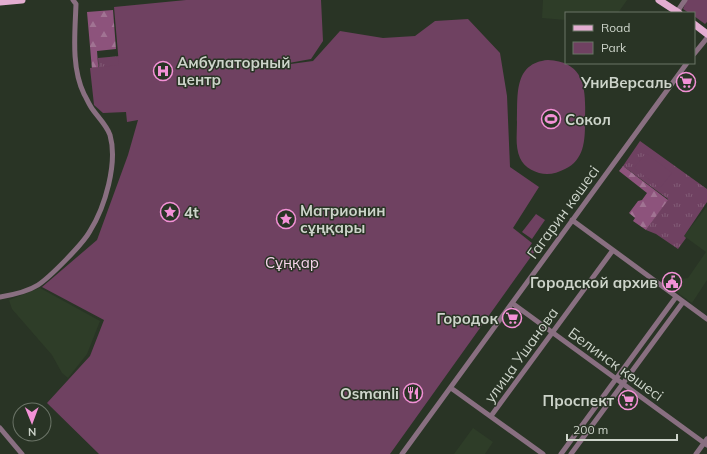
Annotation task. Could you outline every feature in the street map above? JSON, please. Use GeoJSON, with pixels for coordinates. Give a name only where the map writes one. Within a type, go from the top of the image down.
{"type":"FeatureCollection","features":[{"type":"Feature","properties":{"kind":"main road"},"geometry":{"type":"LineString","coordinates":[[0,2],[22,0]]}},
{"type":"Feature","properties":{"kind":"main road"},"geometry":{"type":"LineString","coordinates":[[659,0],[678,12]]}},
{"type":"Feature","properties":{"kind":"main road"},"geometry":{"type":"LineString","coordinates":[[695,25],[707,34]]}},
{"type":"Feature","properties":{"kind":"street"},"geometry":{"type":"LineString","coordinates":[[0,297],[12,295],[37,286],[57,268],[90,232],[106,193],[112,162],[110,134],[91,107],[83,91],[79,78],[75,56],[76,4],[73,0]]}},
{"type":"Feature","properties":{"kind":"street"},"geometry":{"type":"LineString","coordinates":[[678,12],[685,0]]}},
{"type":"Feature","properties":{"kind":"street"},"geometry":{"type":"LineString","coordinates":[[695,53],[707,38]]}},
{"type":"Feature","properties":{"kind":"street","name":"Гагарин көшесі"},"geometry":{"type":"LineString","coordinates":[[402,454],[686,64]]}},
{"type":"Feature","properties":{"kind":"street"},"geometry":{"type":"LineString","coordinates":[[572,220],[707,319]]}},
{"type":"Feature","properties":{"kind":"street","name":"улица Ушанова"},"geometry":{"type":"LineString","coordinates":[[490,416],[613,250]]}},
{"type":"Feature","properties":{"kind":"street"},"geometry":{"type":"LineString","coordinates":[[561,454],[676,297]]}},
{"type":"Feature","properties":{"kind":"street"},"geometry":{"type":"LineString","coordinates":[[571,454],[683,302]]}},
{"type":"Feature","properties":{"kind":"street","name":"Белинск көшесі"},"geometry":{"type":"LineString","coordinates":[[512,303],[622,384],[706,442]]}},
{"type":"Feature","properties":{"kind":"street"},"geometry":{"type":"LineString","coordinates":[[451,388],[543,454]]}},
{"type":"Feature","properties":{"kind":"street"},"geometry":{"type":"LineString","coordinates":[[0,428],[22,454]]}},
{"type":"Feature","properties":{"kind":"street"},"geometry":{"type":"LineString","coordinates":[[696,454],[706,442]]}},
{"type":"Feature","properties":{"kind":"shaded area"},"geometry":{"type":"Polygon","coordinates":[[[543,0],[627,0],[619,12],[565,12],[565,20],[542,18],[543,0]]]}},
{"type":"Feature","properties":{"kind":"shaded area"},"geometry":{"type":"Polygon","coordinates":[[[707,206],[707,280],[692,303],[674,290],[681,279],[688,278],[706,252],[684,236],[707,206]]]}},
{"type":"Feature","properties":{"kind":"shaded area"},"geometry":{"type":"Polygon","coordinates":[[[40,288],[100,321],[87,354],[68,378],[62,373],[52,355],[12,309],[9,300],[40,288]]]}},
{"type":"Feature","properties":{"kind":"shaded area"},"geometry":{"type":"Polygon","coordinates":[[[473,428],[493,442],[485,454],[454,454],[473,428]]]}},
{"type":"Feature","properties":{"kind":"green space","name":"Сұңқар"},"geometry":{"type":"Polygon","coordinates":[[[186,0],[321,0],[323,41],[311,59],[261,68],[313,61],[340,31],[383,38],[415,36],[435,21],[468,19],[500,53],[507,96],[510,167],[539,187],[513,228],[532,243],[530,246],[535,251],[390,454],[99,454],[52,408],[52,402],[48,402],[90,356],[104,320],[42,287],[97,240],[128,155],[138,120],[127,122],[126,112],[103,113],[94,105],[90,68],[119,65],[114,7],[186,0]]]}},
{"type":"Feature","properties":{"kind":"green space"},"geometry":{"type":"Polygon","coordinates":[[[687,0],[707,0],[707,22],[705,24],[695,17],[695,12],[688,12],[683,9],[687,0]]]}},
{"type":"Feature","properties":{"kind":"green space"},"geometry":{"type":"Polygon","coordinates":[[[113,10],[116,49],[97,51],[101,103],[95,104],[87,12],[113,10]]]}},
{"type":"Feature","properties":{"kind":"green space"},"geometry":{"type":"Polygon","coordinates":[[[120,56],[122,85],[100,87],[98,58],[120,56]]]}},
{"type":"Feature","properties":{"kind":"green space","name":"Сокол"},"geometry":{"type":"Polygon","coordinates":[[[548,60],[560,62],[576,71],[583,86],[585,96],[585,132],[581,153],[572,165],[552,174],[539,173],[524,165],[517,149],[517,102],[520,82],[523,74],[529,67],[537,62],[548,60]]]}},
{"type":"Feature","properties":{"kind":"green space"},"geometry":{"type":"Polygon","coordinates":[[[640,141],[707,189],[707,202],[684,236],[686,238],[678,249],[656,234],[646,230],[668,199],[623,166],[640,141]]]}},
{"type":"Feature","properties":{"kind":"green space"},"geometry":{"type":"Polygon","coordinates":[[[646,153],[672,173],[660,188],[634,168],[646,153]]]}},
{"type":"Feature","properties":{"kind":"green space"},"geometry":{"type":"Polygon","coordinates":[[[623,166],[668,200],[646,230],[633,221],[635,218],[629,213],[638,201],[642,200],[647,193],[619,171],[623,166]]]}},
{"type":"Feature","properties":{"kind":"green space"},"geometry":{"type":"Polygon","coordinates":[[[536,214],[545,220],[532,239],[522,232],[536,214]]]}},
{"type":"Feature","properties":{"kind":"place","name":"Амбулаторный центр"},"geometry":{"type":"Point","coordinates":[163,71]}},
{"type":"Feature","properties":{"kind":"place","name":"УниВерсаль"},"geometry":{"type":"Point","coordinates":[686,82]}},
{"type":"Feature","properties":{"kind":"place","name":"Сокол"},"geometry":{"type":"Point","coordinates":[551,119]}},
{"type":"Feature","properties":{"kind":"place","name":"4t"},"geometry":{"type":"Point","coordinates":[170,212]}},
{"type":"Feature","properties":{"kind":"place","name":"Матрионин сұңқары"},"geometry":{"type":"Point","coordinates":[286,219]}},
{"type":"Feature","properties":{"kind":"place","name":"Городской архив"},"geometry":{"type":"Point","coordinates":[672,282]}},
{"type":"Feature","properties":{"kind":"place","name":"Городок"},"geometry":{"type":"Point","coordinates":[512,318]}},
{"type":"Feature","properties":{"kind":"place","name":"Osmanli"},"geometry":{"type":"Point","coordinates":[413,393]}},
{"type":"Feature","properties":{"kind":"place","name":"Проспект"},"geometry":{"type":"Point","coordinates":[628,400]}}]}
